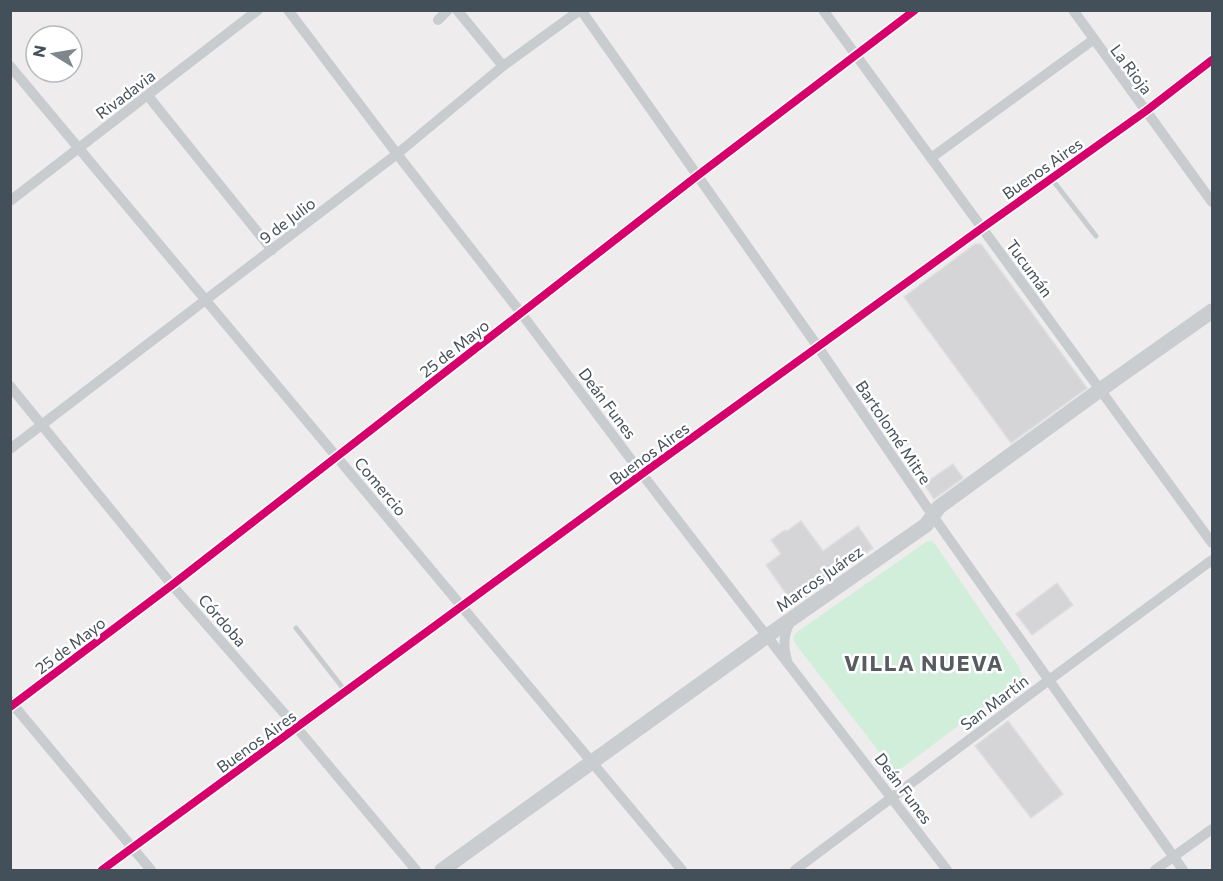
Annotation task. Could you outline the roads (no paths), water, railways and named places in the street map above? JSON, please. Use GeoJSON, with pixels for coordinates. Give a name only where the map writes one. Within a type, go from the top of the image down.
{"type":"FeatureCollection","features":[{"type":"Feature","properties":{"kind":"main road","name":"Marcos Juárez"},"geometry":{"type":"LineString","coordinates":[[442,870],[795,616],[926,525],[939,507],[1212,311]]}},
{"type":"Feature","properties":{"kind":"street","name":"Rivadavia"},"geometry":{"type":"LineString","coordinates":[[10,201],[258,10]]}},
{"type":"Feature","properties":{"kind":"street","name":"Deán Funes"},"geometry":{"type":"LineString","coordinates":[[288,10],[947,870]]}},
{"type":"Feature","properties":{"kind":"street"},"geometry":{"type":"LineString","coordinates":[[438,20],[448,10]]}},
{"type":"Feature","properties":{"kind":"street"},"geometry":{"type":"LineString","coordinates":[[457,10],[503,66]]}},
{"type":"Feature","properties":{"kind":"street","name":"9 de Julio"},"geometry":{"type":"LineString","coordinates":[[10,449],[398,154],[503,66],[580,10]]}},
{"type":"Feature","properties":{"kind":"street","name":"Bartolomé Mitre"},"geometry":{"type":"LineString","coordinates":[[580,10],[1183,870]]}},
{"type":"Feature","properties":{"kind":"street","name":"Tucumán"},"geometry":{"type":"LineString","coordinates":[[823,10],[1212,543]]}},
{"type":"Feature","properties":{"kind":"street","name":"25 de Mayo"},"geometry":{"type":"LineString","coordinates":[[12,704],[172,585],[697,176],[915,10]]}},
{"type":"Feature","properties":{"kind":"street","name":"La Rioja"},"geometry":{"type":"LineString","coordinates":[[1072,10],[1212,202]]}},
{"type":"Feature","properties":{"kind":"street"},"geometry":{"type":"LineString","coordinates":[[931,158],[1093,40]]}},
{"type":"Feature","properties":{"kind":"street","name":"Buenos Aires"},"geometry":{"type":"LineString","coordinates":[[102,870],[642,474],[1146,111],[1212,60]]}},
{"type":"Feature","properties":{"kind":"street","name":"Comercio"},"geometry":{"type":"LineString","coordinates":[[10,66],[682,870]]}},
{"type":"Feature","properties":{"kind":"street"},"geometry":{"type":"LineString","coordinates":[[148,96],[272,250]]}},
{"type":"Feature","properties":{"kind":"street","name":"Córdoba"},"geometry":{"type":"LineString","coordinates":[[10,386],[172,585],[297,728],[416,870]]}},
{"type":"Feature","properties":{"kind":"street","name":"San Martín"},"geometry":{"type":"LineString","coordinates":[[795,870],[1212,560]]}},
{"type":"Feature","properties":{"kind":"street"},"geometry":{"type":"LineString","coordinates":[[788,663],[784,648],[784,635],[795,616]]}},
{"type":"Feature","properties":{"kind":"street"},"geometry":{"type":"LineString","coordinates":[[12,704],[151,870]]}},
{"type":"Feature","properties":{"kind":"street"},"geometry":{"type":"LineString","coordinates":[[1155,870],[1212,829]]}},
{"type":"Feature","properties":{"kind":"lane"},"geometry":{"type":"LineString","coordinates":[[1051,178],[1096,236]]}},
{"type":"Feature","properties":{"kind":"lane"},"geometry":{"type":"LineString","coordinates":[[296,628],[346,692]]}},
{"type":"Feature","properties":{"kind":"district","name":"VILLA NUEVA"},"geometry":{"type":"Point","coordinates":[924,662]}}]}
